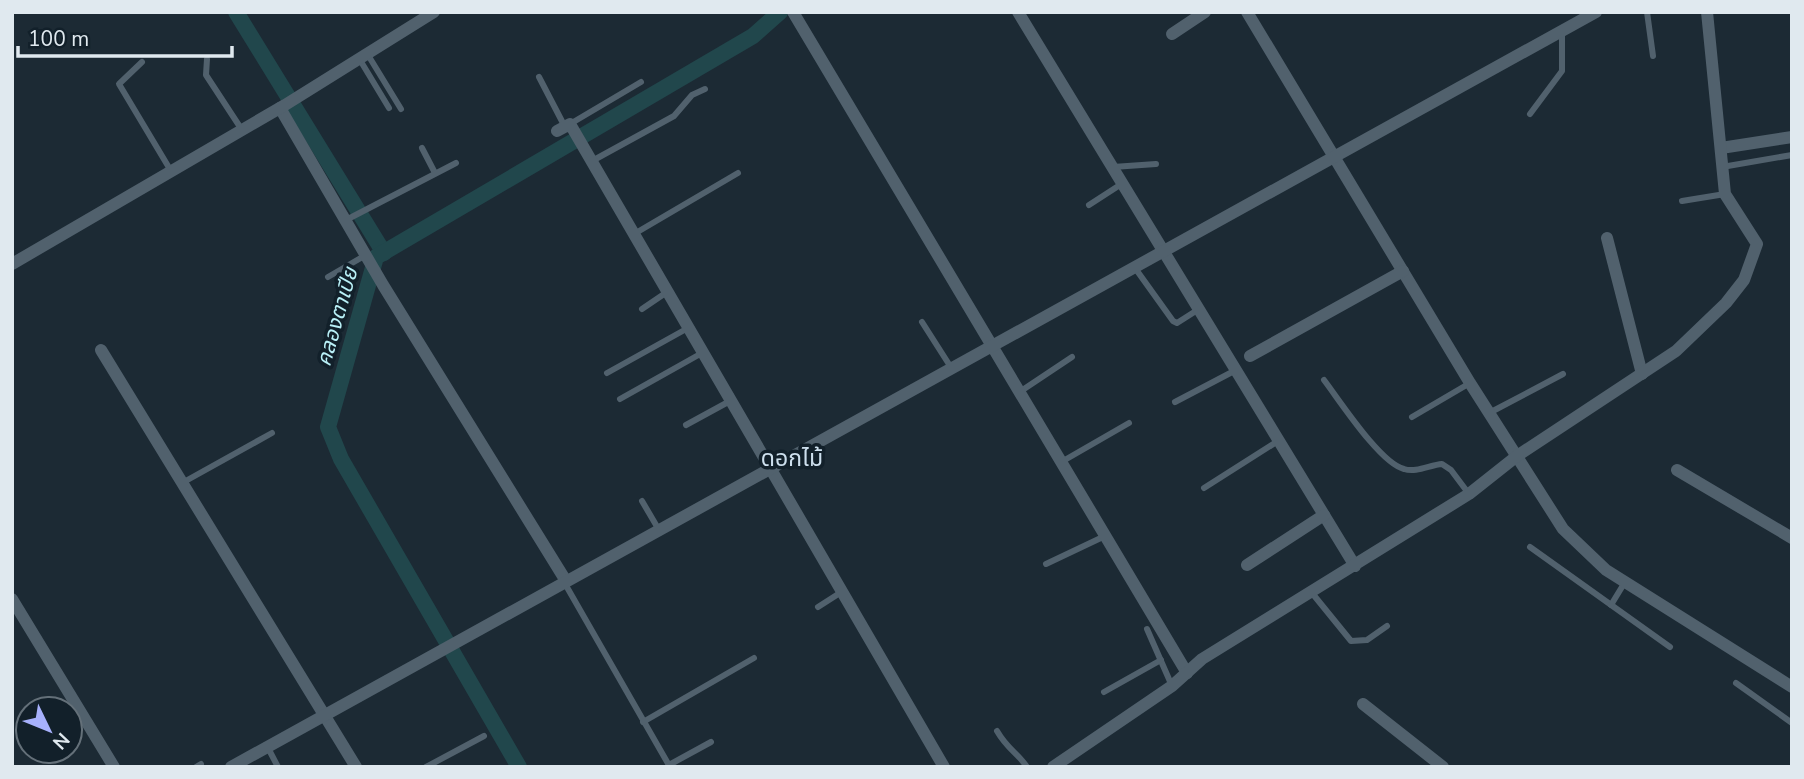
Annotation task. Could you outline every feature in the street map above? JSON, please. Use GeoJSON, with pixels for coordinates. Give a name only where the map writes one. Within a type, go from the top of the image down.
{"type":"FeatureCollection","features":[{"type":"Feature","properties":{"kind":"street"},"geometry":{"type":"LineString","coordinates":[[12,264],[283,106],[434,12]]}},
{"type":"Feature","properties":{"kind":"street"},"geometry":{"type":"LineString","coordinates":[[1018,12],[1355,566]]}},
{"type":"Feature","properties":{"kind":"street"},"geometry":{"type":"LineString","coordinates":[[1172,34],[1205,12]]}},
{"type":"Feature","properties":{"kind":"street"},"geometry":{"type":"LineString","coordinates":[[1247,12],[1470,383],[1491,412],[1563,529],[1585,552],[1625,582],[1792,687]]}},
{"type":"Feature","properties":{"kind":"street"},"geometry":{"type":"LineString","coordinates":[[1053,767],[1172,685],[1202,659],[1469,494],[1517,456],[1676,351],[1726,303],[1753,261],[1757,244],[1725,194],[1707,12]]}},
{"type":"Feature","properties":{"kind":"street"},"geometry":{"type":"LineString","coordinates":[[795,13],[1187,673]]}},
{"type":"Feature","properties":{"kind":"street"},"geometry":{"type":"LineString","coordinates":[[231,767],[1592,13]]}},
{"type":"Feature","properties":{"kind":"street"},"geometry":{"type":"LineString","coordinates":[[283,106],[350,218],[383,285],[565,582]]}},
{"type":"Feature","properties":{"kind":"street"},"geometry":{"type":"LineString","coordinates":[[566,128],[591,162],[944,767]]}},
{"type":"Feature","properties":{"kind":"street"},"geometry":{"type":"LineString","coordinates":[[1721,148],[1792,137]]}},
{"type":"Feature","properties":{"kind":"street"},"geometry":{"type":"LineString","coordinates":[[1607,238],[1642,374]]}},
{"type":"Feature","properties":{"kind":"street"},"geometry":{"type":"LineString","coordinates":[[1250,356],[1403,271]]}},
{"type":"Feature","properties":{"kind":"street"},"geometry":{"type":"LineString","coordinates":[[100,350],[356,767]]}},
{"type":"Feature","properties":{"kind":"street"},"geometry":{"type":"LineString","coordinates":[[1677,470],[1792,538]]}},
{"type":"Feature","properties":{"kind":"street"},"geometry":{"type":"LineString","coordinates":[[1247,565],[1324,515]]}},
{"type":"Feature","properties":{"kind":"street"},"geometry":{"type":"LineString","coordinates":[[12,599],[114,767]]}},
{"type":"Feature","properties":{"kind":"street"},"geometry":{"type":"LineString","coordinates":[[1363,704],[1443,767]]}},
{"type":"Feature","properties":{"kind":"lane"},"geometry":{"type":"LineString","coordinates":[[1647,12],[1653,56]]}},
{"type":"Feature","properties":{"kind":"lane"},"geometry":{"type":"LineString","coordinates":[[1530,114],[1562,71],[1562,29]]}},
{"type":"Feature","properties":{"kind":"lane"},"geometry":{"type":"LineString","coordinates":[[364,57],[389,108]]}},
{"type":"Feature","properties":{"kind":"lane"},"geometry":{"type":"LineString","coordinates":[[364,57],[401,110]]}},
{"type":"Feature","properties":{"kind":"lane"},"geometry":{"type":"LineString","coordinates":[[207,59],[206,75],[242,130]]}},
{"type":"Feature","properties":{"kind":"lane"},"geometry":{"type":"LineString","coordinates":[[142,62],[119,84],[171,171]]}},
{"type":"Feature","properties":{"kind":"lane"},"geometry":{"type":"LineString","coordinates":[[539,77],[566,128],[641,82]]}},
{"type":"Feature","properties":{"kind":"lane"},"geometry":{"type":"LineString","coordinates":[[591,162],[674,116],[692,95],[705,89]]}},
{"type":"Feature","properties":{"kind":"lane"},"geometry":{"type":"LineString","coordinates":[[422,148],[435,173]]}},
{"type":"Feature","properties":{"kind":"lane"},"geometry":{"type":"LineString","coordinates":[[1722,167],[1792,155]]}},
{"type":"Feature","properties":{"kind":"lane"},"geometry":{"type":"LineString","coordinates":[[350,218],[456,163]]}},
{"type":"Feature","properties":{"kind":"lane"},"geometry":{"type":"LineString","coordinates":[[1113,167],[1156,164]]}},
{"type":"Feature","properties":{"kind":"lane"},"geometry":{"type":"LineString","coordinates":[[633,235],[738,173]]}},
{"type":"Feature","properties":{"kind":"lane"},"geometry":{"type":"LineString","coordinates":[[1089,205],[1123,183]]}},
{"type":"Feature","properties":{"kind":"lane"},"geometry":{"type":"LineString","coordinates":[[1682,201],[1725,194]]}},
{"type":"Feature","properties":{"kind":"lane"},"geometry":{"type":"LineString","coordinates":[[328,277],[369,261]]}},
{"type":"Feature","properties":{"kind":"lane"},"geometry":{"type":"LineString","coordinates":[[1135,267],[1173,321],[1177,323],[1199,309]]}},
{"type":"Feature","properties":{"kind":"lane"},"geometry":{"type":"LineString","coordinates":[[642,309],[667,292]]}},
{"type":"Feature","properties":{"kind":"lane"},"geometry":{"type":"LineString","coordinates":[[922,322],[952,369]]}},
{"type":"Feature","properties":{"kind":"lane"},"geometry":{"type":"LineString","coordinates":[[607,373],[688,328]]}},
{"type":"Feature","properties":{"kind":"lane"},"geometry":{"type":"LineString","coordinates":[[620,399],[702,353]]}},
{"type":"Feature","properties":{"kind":"lane"},"geometry":{"type":"LineString","coordinates":[[1021,391],[1072,357]]}},
{"type":"Feature","properties":{"kind":"lane"},"geometry":{"type":"LineString","coordinates":[[1175,402],[1236,370]]}},
{"type":"Feature","properties":{"kind":"lane"},"geometry":{"type":"LineString","coordinates":[[1491,412],[1563,374]]}},
{"type":"Feature","properties":{"kind":"lane"},"geometry":{"type":"LineString","coordinates":[[1324,380],[1363,432],[1397,466],[1415,470],[1442,464],[1451,470],[1469,494]]}},
{"type":"Feature","properties":{"kind":"lane"},"geometry":{"type":"LineString","coordinates":[[1412,416],[1470,383]]}},
{"type":"Feature","properties":{"kind":"lane"},"geometry":{"type":"LineString","coordinates":[[686,425],[730,401]]}},
{"type":"Feature","properties":{"kind":"lane"},"geometry":{"type":"LineString","coordinates":[[1063,461],[1129,423]]}},
{"type":"Feature","properties":{"kind":"lane"},"geometry":{"type":"LineString","coordinates":[[182,483],[272,433]]}},
{"type":"Feature","properties":{"kind":"lane"},"geometry":{"type":"LineString","coordinates":[[1204,488],[1278,442]]}},
{"type":"Feature","properties":{"kind":"lane"},"geometry":{"type":"LineString","coordinates":[[642,501],[659,530]]}},
{"type":"Feature","properties":{"kind":"lane"},"geometry":{"type":"LineString","coordinates":[[1046,564],[1106,536]]}},
{"type":"Feature","properties":{"kind":"lane"},"geometry":{"type":"LineString","coordinates":[[1530,547],[1670,647]]}},
{"type":"Feature","properties":{"kind":"lane"},"geometry":{"type":"LineString","coordinates":[[565,582],[670,766],[711,742]]}},
{"type":"Feature","properties":{"kind":"lane"},"geometry":{"type":"LineString","coordinates":[[1611,605],[1625,582]]}},
{"type":"Feature","properties":{"kind":"lane"},"geometry":{"type":"LineString","coordinates":[[818,607],[843,592]]}},
{"type":"Feature","properties":{"kind":"lane"},"geometry":{"type":"LineString","coordinates":[[1312,593],[1351,641],[1367,640],[1387,626]]}},
{"type":"Feature","properties":{"kind":"lane"},"geometry":{"type":"LineString","coordinates":[[1147,629],[1172,685]]}},
{"type":"Feature","properties":{"kind":"lane"},"geometry":{"type":"LineString","coordinates":[[643,722],[754,658]]}},
{"type":"Feature","properties":{"kind":"lane"},"geometry":{"type":"LineString","coordinates":[[1104,692],[1161,660]]}},
{"type":"Feature","properties":{"kind":"lane"},"geometry":{"type":"LineString","coordinates":[[1736,683],[1792,723]]}},
{"type":"Feature","properties":{"kind":"lane"},"geometry":{"type":"LineString","coordinates":[[998,731],[1006,747],[1027,767]]}},
{"type":"Feature","properties":{"kind":"lane"},"geometry":{"type":"LineString","coordinates":[[426,767],[484,736]]}},
{"type":"Feature","properties":{"kind":"lane"},"geometry":{"type":"LineString","coordinates":[[267,746],[278,767]]}},
{"type":"Feature","properties":{"kind":"waterway"},"geometry":{"type":"LineString","coordinates":[[236,12],[384,253]]}},
{"type":"Feature","properties":{"kind":"waterway","name":"คลองตาเปีย"},"geometry":{"type":"LineString","coordinates":[[519,767],[341,459],[328,427],[376,257],[753,36],[780,12]]}},
{"type":"Feature","properties":{"kind":"district","name":"ดอกไม้"},"geometry":{"type":"Point","coordinates":[792,458]}}]}
